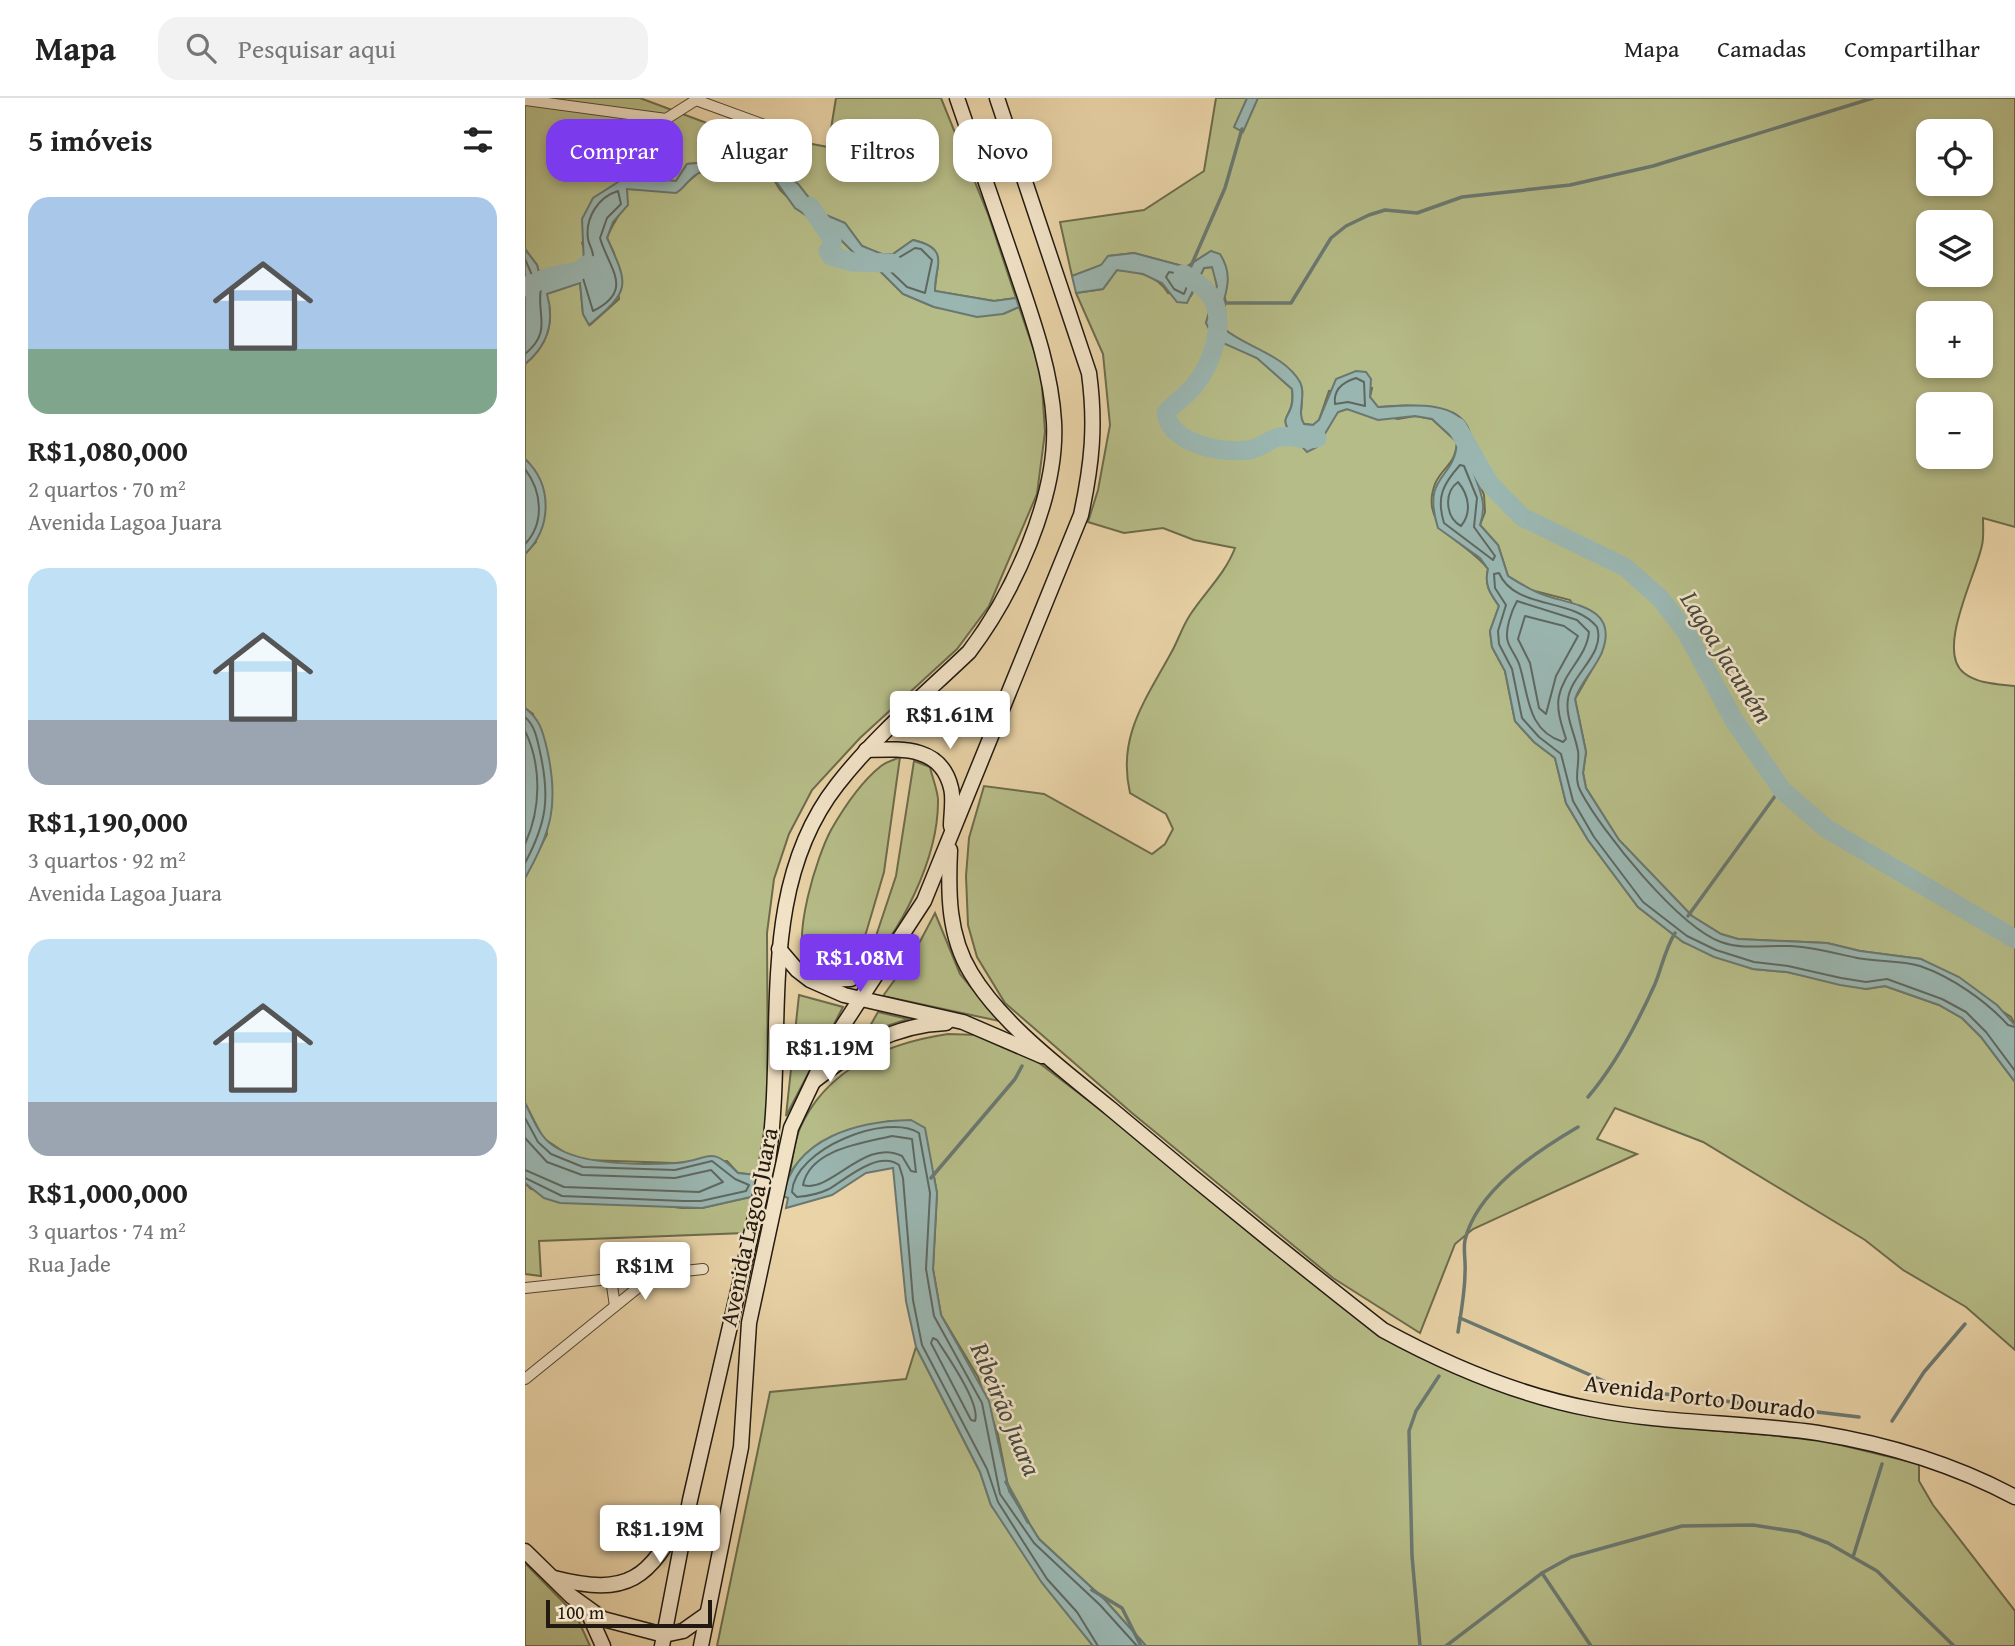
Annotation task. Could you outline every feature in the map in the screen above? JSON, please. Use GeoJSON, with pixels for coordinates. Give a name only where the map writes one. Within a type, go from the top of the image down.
{"type":"FeatureCollection","features":[{"type":"Feature","properties":{"kind":"main road","name":"Avenida Lagoa Juara"},"geometry":{"type":"LineString","coordinates":[[701,1646],[741,1447],[749,1323],[769,1227],[775,1162],[779,949],[797,858],[821,808],[866,750],[968,652],[983,634],[1024,553],[1042,504],[1051,465],[1054,424],[1049,384],[1031,315],[957,98]]}},
{"type":"Feature","properties":{"kind":"main road","name":"Avenida Lagoa Juara"},"geometry":{"type":"LineString","coordinates":[[663,1641],[690,1500],[754,1222],[775,1162],[810,1084],[861,998],[924,901],[1081,515],[1092,463],[1094,410],[1089,373],[997,98]]}},
{"type":"Feature","properties":{"kind":"main road"},"geometry":{"type":"LineString","coordinates":[[866,750],[913,748],[939,764],[951,788],[947,893],[954,935],[970,972],[991,1001],[1056,1063]]}},
{"type":"Feature","properties":{"kind":"main road"},"geometry":{"type":"LineString","coordinates":[[779,949],[797,970],[810,980],[844,995],[963,1022],[1056,1063]]}},
{"type":"Feature","properties":{"kind":"main road"},"geometry":{"type":"LineString","coordinates":[[810,980],[851,979],[892,952]]}},
{"type":"Feature","properties":{"kind":"main road"},"geometry":{"type":"LineString","coordinates":[[810,1084],[851,1052],[875,1039],[926,1024],[963,1022]]}},
{"type":"Feature","properties":{"kind":"main road","name":"Avenida Porto Dourado"},"geometry":{"type":"LineString","coordinates":[[1056,1063],[1219,1200],[1383,1330],[1434,1358],[1485,1379],[1590,1409],[1669,1420],[1819,1433],[1867,1443],[1952,1469],[2015,1497]]}},
{"type":"Feature","properties":{"kind":"main road"},"geometry":{"type":"LineString","coordinates":[[554,1578],[596,1586],[628,1581],[641,1574],[664,1550],[690,1500]]}},
{"type":"Feature","properties":{"kind":"main road"},"geometry":{"type":"LineString","coordinates":[[525,1551],[587,1610],[663,1641],[708,1614]]}},
{"type":"Feature","properties":{"kind":"main road"},"geometry":{"type":"LineString","coordinates":[[587,1610],[603,1646]]}},
{"type":"Feature","properties":{"kind":"street"},"geometry":{"type":"LineString","coordinates":[[525,100],[666,120],[696,100],[748,119]]}},
{"type":"Feature","properties":{"kind":"street"},"geometry":{"type":"LineString","coordinates":[[525,1289],[703,1269]]}},
{"type":"Feature","properties":{"kind":"street"},"geometry":{"type":"LineString","coordinates":[[525,1379],[656,1273]]}},
{"type":"Feature","properties":{"kind":"street"},"geometry":{"type":"LineString","coordinates":[[611,1279],[615,1306]]}},
{"type":"Feature","properties":{"kind":"green space"},"geometry":{"type":"Polygon","coordinates":[[[525,98],[640,98],[697,119],[697,163],[687,164],[683,170],[683,119],[546,119],[546,182],[624,182],[582,243],[586,254],[584,264],[564,275],[541,280],[537,265],[525,249],[525,98]]]}},
{"type":"Feature","properties":{"kind":"green space"},"geometry":{"type":"Polygon","coordinates":[[[836,98],[941,98],[953,128],[953,182],[975,182],[1016,298],[994,301],[935,291],[938,259],[932,248],[913,240],[893,254],[882,255],[862,246],[845,223],[821,213],[794,182],[812,182],[812,144],[826,147],[826,182],[939,182],[939,119],[833,119],[836,98]]]}},
{"type":"Feature","properties":{"kind":"green space"},"geometry":{"type":"Polygon","coordinates":[[[1216,98],[2015,98],[2015,527],[1983,518],[1982,545],[1960,611],[1954,648],[1956,662],[1969,677],[1988,683],[2015,686],[2015,1025],[2011,1017],[1921,959],[1860,951],[1827,943],[1738,939],[1721,934],[1692,916],[1619,840],[1586,788],[1583,773],[1586,752],[1575,699],[1602,652],[1570,600],[1531,590],[1508,576],[1498,545],[1480,525],[1485,512],[1484,495],[1470,461],[1471,442],[1459,417],[1419,406],[1378,407],[1370,397],[1372,388],[1329,391],[1319,420],[1313,425],[1304,424],[1300,417],[1302,398],[1298,383],[1290,371],[1279,361],[1223,328],[1221,318],[1226,302],[1211,251],[1186,267],[1134,253],[1109,256],[1102,265],[1072,276],[1060,222],[1144,210],[1204,171],[1216,98]]]}},
{"type":"Feature","properties":{"kind":"green space"},"geometry":{"type":"Polygon","coordinates":[[[697,174],[697,182],[775,182],[811,220],[837,236],[862,261],[880,271],[903,294],[934,307],[1003,314],[1019,307],[1041,371],[1045,432],[1037,494],[989,606],[957,649],[860,738],[812,790],[789,834],[774,879],[767,933],[768,1115],[756,1175],[738,1173],[727,1161],[674,1163],[585,1160],[570,1156],[543,1138],[525,1103],[525,878],[547,834],[533,714],[525,708],[525,554],[536,542],[529,463],[525,459],[525,364],[544,341],[550,323],[546,294],[580,282],[583,314],[590,325],[619,299],[614,253],[607,238],[626,198],[627,189],[672,191],[697,174]]]}},
{"type":"Feature","properties":{"kind":"green space"},"geometry":{"type":"Polygon","coordinates":[[[1213,267],[1217,286],[1206,323],[1241,350],[1257,358],[1292,389],[1286,423],[1307,451],[1338,412],[1347,409],[1398,419],[1415,416],[1432,419],[1457,442],[1451,461],[1435,484],[1433,512],[1439,524],[1488,569],[1489,589],[1499,606],[1490,631],[1492,647],[1505,671],[1515,721],[1534,742],[1555,758],[1566,803],[1588,840],[1638,907],[1683,942],[1753,969],[1787,972],[1866,989],[1885,986],[1939,1005],[1962,1018],[1981,1037],[2015,1082],[2015,1350],[1966,1307],[1903,1270],[1865,1240],[1703,1142],[1615,1108],[1597,1139],[1637,1154],[1473,1229],[1455,1244],[1420,1333],[1333,1278],[1132,1113],[1005,1003],[977,957],[968,925],[966,876],[969,838],[984,786],[1044,794],[1152,854],[1165,844],[1173,829],[1166,814],[1130,793],[1127,754],[1130,737],[1143,704],[1187,620],[1220,575],[1235,548],[1194,540],[1163,528],[1124,533],[1088,522],[1098,490],[1110,425],[1103,354],[1076,293],[1103,289],[1117,270],[1146,275],[1158,282],[1168,293],[1191,296],[1204,268],[1213,267]]]}},
{"type":"Feature","properties":{"kind":"green space"},"geometry":{"type":"Polygon","coordinates":[[[900,757],[884,872],[866,933],[845,980],[824,977],[807,965],[802,936],[808,897],[819,858],[831,830],[860,788],[881,766],[900,757]]]}},
{"type":"Feature","properties":{"kind":"green space"},"geometry":{"type":"Polygon","coordinates":[[[914,761],[930,767],[937,791],[937,822],[932,845],[925,869],[903,916],[890,938],[860,974],[896,876],[914,761]]]}},
{"type":"Feature","properties":{"kind":"green space"},"geometry":{"type":"Polygon","coordinates":[[[935,913],[960,974],[999,1021],[883,996],[914,953],[935,913]]]}},
{"type":"Feature","properties":{"kind":"green space"},"geometry":{"type":"Polygon","coordinates":[[[799,995],[843,1007],[786,1116],[799,995]]]}},
{"type":"Feature","properties":{"kind":"green space"},"geometry":{"type":"Polygon","coordinates":[[[878,1012],[908,1019],[866,1033],[878,1012]]]}},
{"type":"Feature","properties":{"kind":"green space"},"geometry":{"type":"Polygon","coordinates":[[[948,1034],[979,1035],[1026,1053],[1122,1126],[1323,1291],[1479,1381],[1674,1427],[1816,1439],[1919,1464],[1919,1481],[1933,1505],[2015,1611],[2015,1646],[1146,1646],[1105,1600],[1039,1539],[1009,1491],[998,1435],[978,1377],[941,1315],[933,1269],[937,1193],[933,1172],[890,1121],[833,1137],[809,1152],[789,1175],[800,1128],[826,1089],[843,1074],[882,1052],[903,1044],[948,1034]]]}},
{"type":"Feature","properties":{"kind":"green space"},"geometry":{"type":"Polygon","coordinates":[[[525,1183],[531,1189],[682,1208],[702,1208],[755,1196],[745,1233],[539,1241],[541,1276],[525,1274],[525,1183]]]}},
{"type":"Feature","properties":{"kind":"green space"},"geometry":{"type":"Polygon","coordinates":[[[916,1347],[980,1472],[991,1505],[1093,1646],[717,1646],[770,1392],[906,1379],[916,1347]]]}},
{"type":"Feature","properties":{"kind":"green space"},"geometry":{"type":"Polygon","coordinates":[[[525,1563],[576,1615],[590,1646],[525,1646],[525,1563]]]}},
{"type":"Feature","properties":{"kind":"water"},"geometry":{"type":"Polygon","coordinates":[[[1247,98],[1258,98],[1243,132],[1234,127],[1247,98]]]}},
{"type":"Feature","properties":{"kind":"water"},"geometry":{"type":"Polygon","coordinates":[[[697,163],[697,174],[676,193],[627,189],[628,205],[613,222],[607,238],[622,277],[619,295],[589,325],[583,314],[580,283],[547,294],[550,314],[548,332],[539,349],[525,364],[525,249],[537,265],[541,280],[564,275],[584,264],[582,219],[593,198],[618,182],[683,182],[683,170],[687,164],[697,163]]]}},
{"type":"Feature","properties":{"kind":"water"},"geometry":{"type":"Polygon","coordinates":[[[776,182],[795,182],[821,213],[845,223],[862,246],[882,254],[893,254],[913,240],[933,248],[938,260],[935,291],[994,301],[1016,298],[1019,307],[1003,314],[977,317],[934,307],[903,294],[880,271],[862,261],[837,236],[795,208],[776,182]]]}},
{"type":"Feature","properties":{"kind":"water"},"geometry":{"type":"Polygon","coordinates":[[[1211,251],[1220,254],[1228,275],[1221,319],[1223,328],[1293,372],[1302,387],[1301,414],[1304,424],[1313,425],[1319,420],[1336,379],[1356,371],[1366,372],[1371,379],[1370,397],[1378,407],[1415,405],[1442,408],[1463,420],[1469,430],[1471,463],[1483,503],[1480,525],[1498,545],[1508,576],[1527,588],[1591,611],[1605,626],[1606,637],[1602,652],[1575,699],[1586,752],[1583,773],[1586,788],[1619,840],[1692,916],[1721,934],[1738,939],[1827,943],[1860,951],[1921,959],[1959,977],[1997,1005],[2015,1025],[2015,1082],[1981,1037],[1962,1018],[1939,1005],[1885,986],[1866,989],[1840,985],[1787,972],[1753,969],[1714,957],[1683,942],[1638,907],[1588,840],[1566,803],[1555,758],[1534,742],[1515,721],[1505,671],[1492,647],[1490,631],[1499,606],[1489,589],[1488,569],[1480,558],[1438,528],[1434,510],[1436,487],[1451,464],[1457,442],[1432,419],[1415,416],[1378,420],[1347,409],[1338,412],[1317,447],[1307,452],[1286,423],[1291,409],[1292,389],[1257,358],[1214,339],[1206,323],[1217,286],[1212,267],[1204,268],[1187,303],[1177,302],[1162,283],[1143,274],[1117,270],[1103,289],[1076,293],[1072,276],[1101,265],[1108,256],[1134,253],[1186,267],[1211,251]]]}},
{"type":"Feature","properties":{"kind":"water"},"geometry":{"type":"Polygon","coordinates":[[[525,459],[541,481],[546,506],[540,532],[525,554],[525,459]]]}},
{"type":"Feature","properties":{"kind":"water"},"geometry":{"type":"Polygon","coordinates":[[[525,708],[537,721],[544,737],[551,768],[552,801],[551,816],[542,846],[525,878],[525,708]]]}},
{"type":"Feature","properties":{"kind":"water"},"geometry":{"type":"Polygon","coordinates":[[[525,1103],[543,1136],[568,1154],[624,1164],[677,1163],[715,1156],[738,1173],[756,1175],[755,1196],[702,1208],[560,1203],[544,1198],[525,1183],[525,1103]]]}},
{"type":"Feature","properties":{"kind":"water"},"geometry":{"type":"Polygon","coordinates":[[[911,1120],[925,1128],[937,1193],[933,1269],[941,1315],[989,1401],[1009,1491],[1039,1539],[1105,1600],[1146,1646],[1093,1646],[1042,1583],[991,1505],[980,1472],[916,1347],[906,1301],[893,1168],[866,1173],[832,1195],[786,1208],[788,1198],[783,1196],[790,1176],[800,1159],[815,1146],[851,1129],[911,1120]]]}},
{"type":"Feature","properties":{"kind":"waterway"},"geometry":{"type":"LineString","coordinates":[[1222,303],[1291,303],[1331,238],[1346,226],[1369,215],[1385,210],[1417,213],[1462,197],[1570,185],[1653,166],[1873,98]]}},
{"type":"Feature","properties":{"kind":"waterway"},"geometry":{"type":"LineString","coordinates":[[1191,266],[1225,188],[1242,129]]}},
{"type":"Feature","properties":{"kind":"waterway","name":"Lagoa Jacuném"},"geometry":{"type":"LineString","coordinates":[[810,206],[832,239],[832,247],[828,251],[831,256],[853,262],[892,263]]}},
{"type":"Feature","properties":{"kind":"waterway","name":"Lagoa Jacuném"},"geometry":{"type":"LineString","coordinates":[[525,287],[551,276],[578,271],[588,264]]}},
{"type":"Feature","properties":{"kind":"waterway","name":"Lagoa Jacuném"},"geometry":{"type":"LineString","coordinates":[[1183,274],[1212,298],[1218,320],[1215,344],[1206,367],[1191,390],[1166,413],[1177,433],[1199,445],[1238,451],[1253,449],[1284,436],[1317,438]]}},
{"type":"Feature","properties":{"kind":"waterway","name":"Lagoa Jacuném"},"geometry":{"type":"LineString","coordinates":[[1457,427],[1489,483],[1522,517],[1625,567],[1661,599],[1686,632],[1735,722],[1783,791],[1827,829],[2015,939]]}},
{"type":"Feature","properties":{"kind":"waterway"},"geometry":{"type":"LineString","coordinates":[[1688,916],[1781,788]]}},
{"type":"Feature","properties":{"kind":"waterway"},"geometry":{"type":"LineString","coordinates":[[1588,1097],[1608,1071],[1633,1029],[1655,984],[1675,933]]}},
{"type":"Feature","properties":{"kind":"waterway"},"geometry":{"type":"LineString","coordinates":[[931,1178],[1015,1079],[1022,1066]]}},
{"type":"Feature","properties":{"kind":"waterway"},"geometry":{"type":"LineString","coordinates":[[1458,1332],[1464,1287],[1464,1244],[1472,1222],[1482,1205],[1511,1174],[1527,1160],[1578,1127]]}},
{"type":"Feature","properties":{"kind":"waterway"},"geometry":{"type":"LineString","coordinates":[[1460,1318],[1613,1385],[1640,1391],[1859,1417]]}},
{"type":"Feature","properties":{"kind":"waterway"},"geometry":{"type":"LineString","coordinates":[[1892,1421],[1924,1372],[1965,1324]]}},
{"type":"Feature","properties":{"kind":"waterway"},"geometry":{"type":"LineString","coordinates":[[1420,1646],[1412,1556],[1409,1431],[1416,1411],[1439,1376]]}},
{"type":"Feature","properties":{"kind":"waterway"},"geometry":{"type":"LineString","coordinates":[[1853,1557],[1882,1464]]}},
{"type":"Feature","properties":{"kind":"waterway","name":"Ribeirão Juara"},"geometry":{"type":"LineString","coordinates":[[1006,1482],[1028,1522]]}},
{"type":"Feature","properties":{"kind":"waterway"},"geometry":{"type":"LineString","coordinates":[[1446,1646],[1542,1573],[1571,1557],[1682,1526],[1753,1525],[1798,1532],[1828,1543],[1877,1571],[1954,1646]]}},
{"type":"Feature","properties":{"kind":"waterway"},"geometry":{"type":"LineString","coordinates":[[1542,1573],[1591,1646]]}},
{"type":"Feature","properties":{"kind":"waterway","name":"Ribeirão Juara"},"geometry":{"type":"LineString","coordinates":[[1092,1590],[1122,1608],[1141,1646]]}}]}
